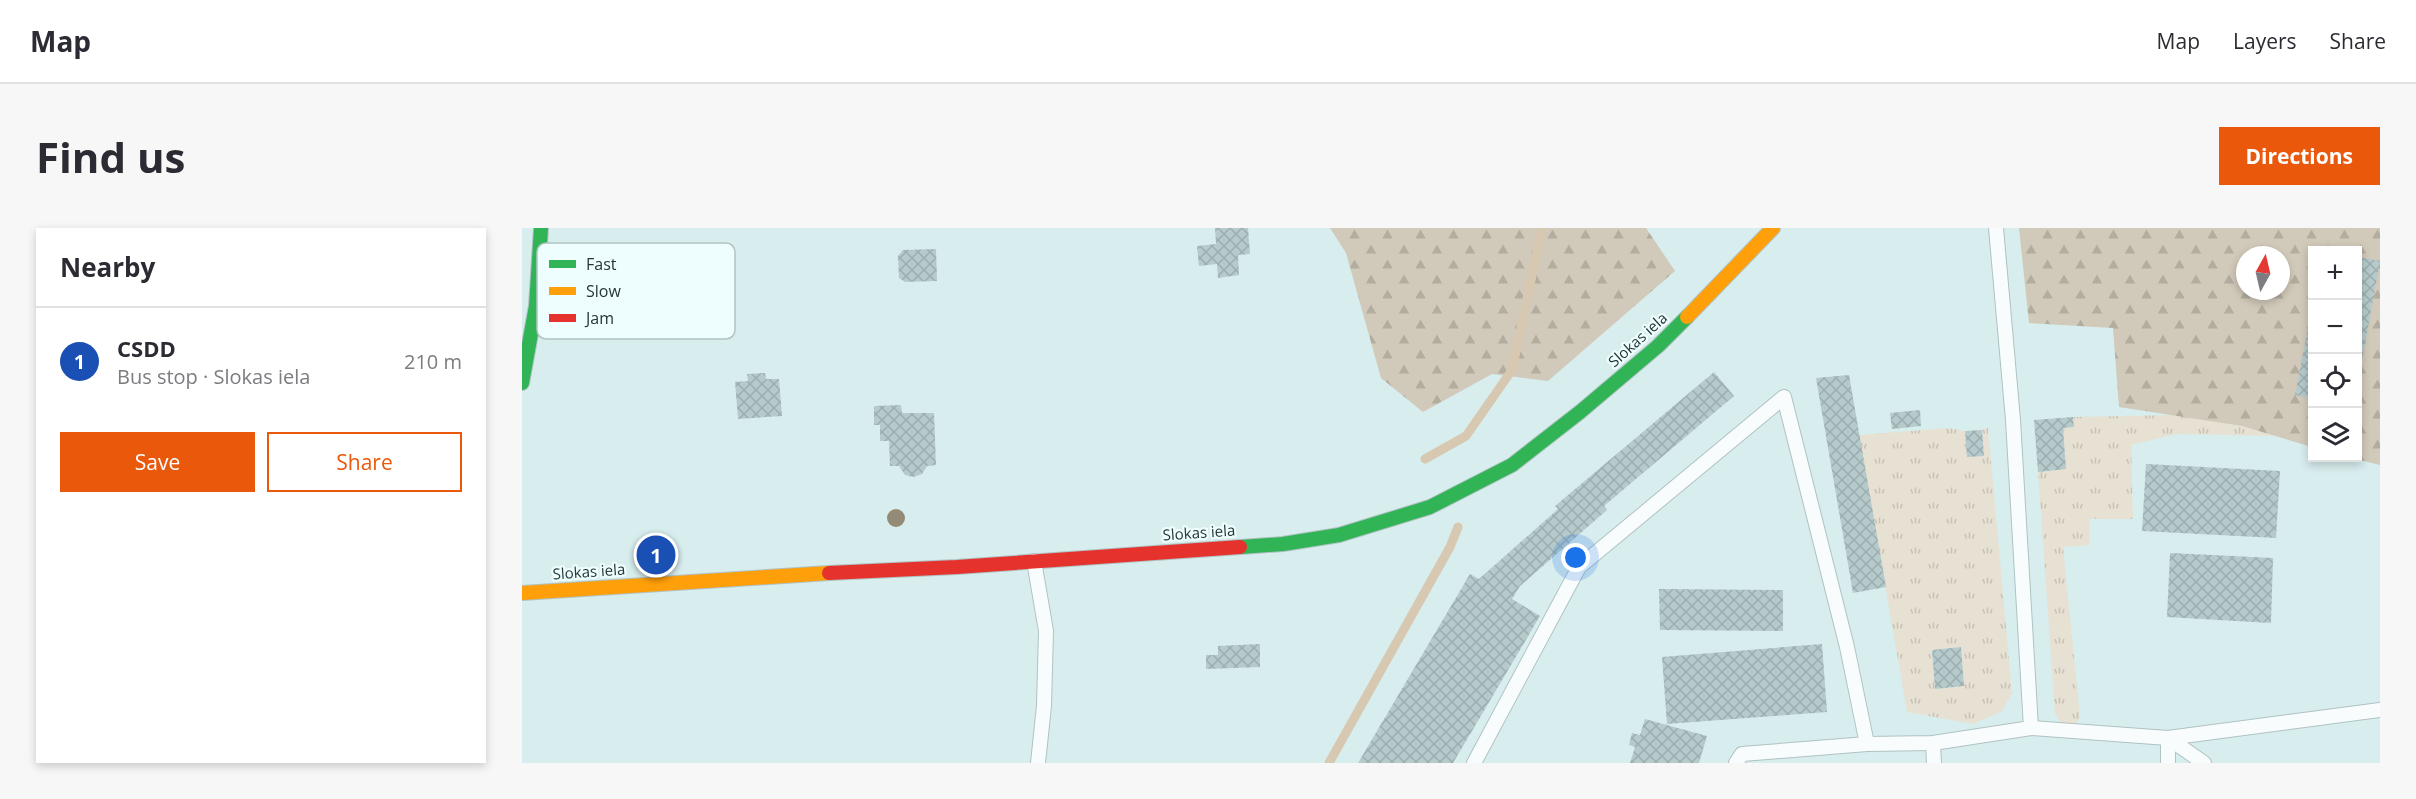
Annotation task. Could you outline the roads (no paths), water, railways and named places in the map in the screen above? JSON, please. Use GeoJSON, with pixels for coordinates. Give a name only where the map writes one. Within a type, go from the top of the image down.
{"type":"FeatureCollection","features":[{"type":"Feature","properties":{"kind":"main road"},"geometry":{"type":"LineString","coordinates":[[541,228],[542,243]]}},
{"type":"Feature","properties":{"kind":"main road","name":"Slokas iela"},"geometry":{"type":"LineString","coordinates":[[522,593],[1283,544],[1339,535],[1430,507],[1512,465],[1580,412],[1658,346],[1731,274],[1773,228]]}},
{"type":"Feature","properties":{"kind":"main road"},"geometry":{"type":"LineString","coordinates":[[522,383],[537,299]]}},
{"type":"Feature","properties":{"kind":"lane"},"geometry":{"type":"LineString","coordinates":[[1996,228],[2013,420],[2031,728]]}},
{"type":"Feature","properties":{"kind":"lane"},"geometry":{"type":"LineString","coordinates":[[1474,763],[1579,567],[1784,397],[1847,647],[1867,744]]}},
{"type":"Feature","properties":{"kind":"lane"},"geometry":{"type":"LineString","coordinates":[[1034,561],[1046,631],[1044,706],[1038,763]]}},
{"type":"Feature","properties":{"kind":"lane"},"geometry":{"type":"LineString","coordinates":[[1736,763],[1742,754],[1867,744],[1934,743],[2031,728],[2168,738],[2380,710]]}},
{"type":"Feature","properties":{"kind":"lane"},"geometry":{"type":"LineString","coordinates":[[2168,738],[2168,763]]}},
{"type":"Feature","properties":{"kind":"lane"},"geometry":{"type":"LineString","coordinates":[[2168,738],[2204,763]]}},
{"type":"Feature","properties":{"kind":"lane"},"geometry":{"type":"LineString","coordinates":[[1934,743],[1934,763]]}},
{"type":"Feature","properties":{"kind":"waterway"},"geometry":{"type":"LineString","coordinates":[[1425,459],[1466,436],[1512,370],[1542,228]]}},
{"type":"Feature","properties":{"kind":"waterway"},"geometry":{"type":"LineString","coordinates":[[1329,763],[1450,547],[1458,527]]}},
{"type":"Feature","properties":{"kind":"place","name":"CSDD"},"geometry":{"type":"Point","coordinates":[656,555]}}]}
